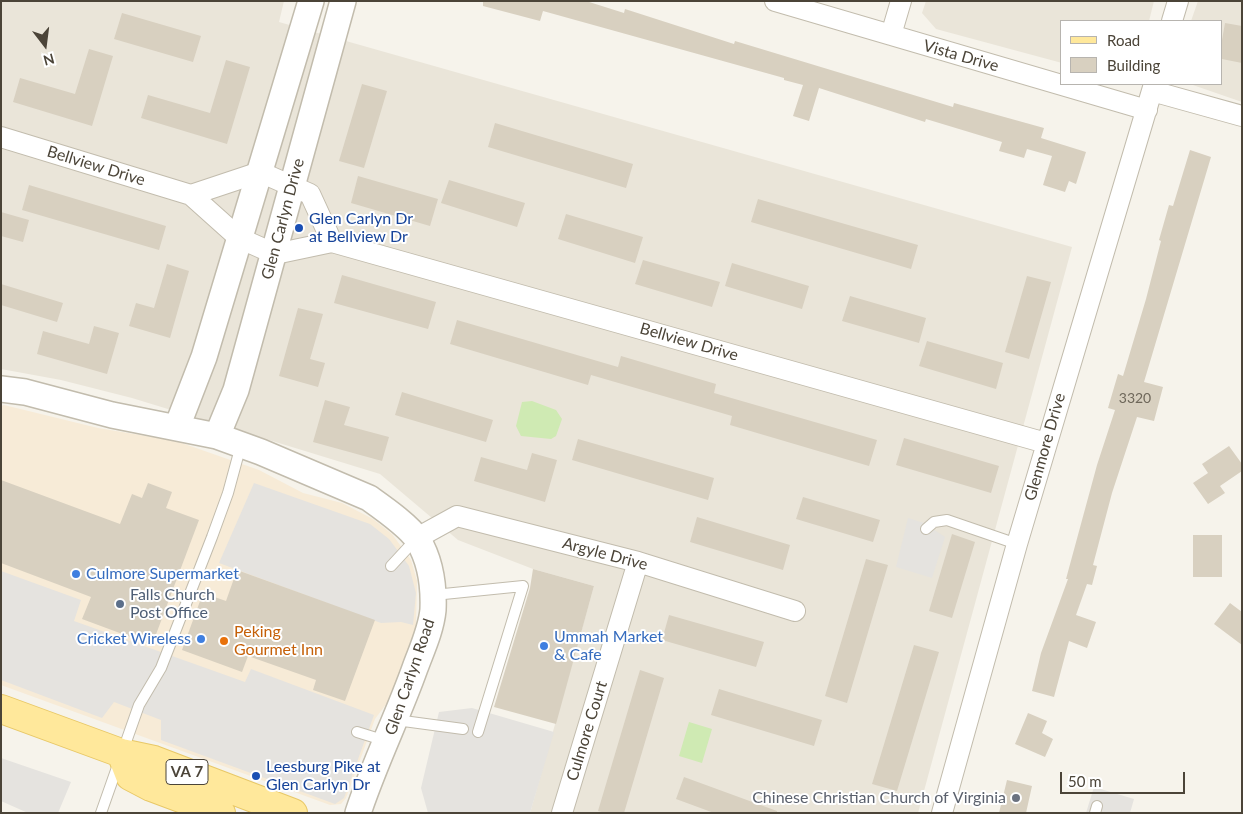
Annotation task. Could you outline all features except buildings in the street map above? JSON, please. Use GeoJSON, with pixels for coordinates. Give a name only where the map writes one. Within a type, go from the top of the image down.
{"type":"FeatureCollection","features":[{"type":"Feature","properties":{"kind":"main road","name":"VA 7"},"geometry":{"type":"LineString","coordinates":[[1,709],[120,753],[154,760],[293,813]]}},
{"type":"Feature","properties":{"kind":"main road","name":"VA 7"},"geometry":{"type":"LineString","coordinates":[[120,753],[130,776],[151,787],[221,813]]}},
{"type":"Feature","properties":{"kind":"street","name":"Glen Carlyn Drive"},"geometry":{"type":"LineString","coordinates":[[177,427],[204,357],[311,1]]}},
{"type":"Feature","properties":{"kind":"street","name":"Glen Carlyn Drive"},"geometry":{"type":"LineString","coordinates":[[217,436],[236,390],[275,254],[343,1]]}},
{"type":"Feature","properties":{"kind":"street","name":"Vista Drive"},"geometry":{"type":"LineString","coordinates":[[774,1],[891,35],[1060,74]]}},
{"type":"Feature","properties":{"kind":"street"},"geometry":{"type":"LineString","coordinates":[[891,35],[901,1]]}},
{"type":"Feature","properties":{"kind":"street"},"geometry":{"type":"LineString","coordinates":[[1172,20],[1178,1]]}},
{"type":"Feature","properties":{"kind":"street","name":"Vista Drive"},"geometry":{"type":"LineString","coordinates":[[1108,85],[1242,116]]}},
{"type":"Feature","properties":{"kind":"street","name":"Glenmore Drive"},"geometry":{"type":"LineString","coordinates":[[942,813],[1046,443],[1151,95]]}},
{"type":"Feature","properties":{"kind":"street","name":"Bellview Drive"},"geometry":{"type":"LineString","coordinates":[[1,137],[191,195],[239,238],[275,254],[332,242],[1046,443]]}},
{"type":"Feature","properties":{"kind":"street"},"geometry":{"type":"LineString","coordinates":[[191,195],[260,172],[310,194],[332,242]]}},
{"type":"Feature","properties":{"kind":"street"},"geometry":{"type":"LineString","coordinates":[[1,390],[25,392],[89,410],[177,427],[242,444],[369,498],[385,509],[417,538]]}},
{"type":"Feature","properties":{"kind":"street","name":"Argyle Drive"},"geometry":{"type":"LineString","coordinates":[[417,538],[457,516],[638,562],[795,611]]}},
{"type":"Feature","properties":{"kind":"street","name":"Glen Carlyn Road"},"geometry":{"type":"LineString","coordinates":[[358,813],[392,731],[428,634],[433,595],[429,566],[417,538]]}},
{"type":"Feature","properties":{"kind":"street","name":"Culmore Court"},"geometry":{"type":"LineString","coordinates":[[562,813],[638,562]]}},
{"type":"Feature","properties":{"kind":"lane"},"geometry":{"type":"LineString","coordinates":[[101,813],[120,753],[139,704],[166,655],[228,493],[242,444]]}},
{"type":"Feature","properties":{"kind":"lane"},"geometry":{"type":"LineString","coordinates":[[926,529],[934,522],[947,520],[1017,544]]}},
{"type":"Feature","properties":{"kind":"lane"},"geometry":{"type":"LineString","coordinates":[[391,566],[417,538]]}},
{"type":"Feature","properties":{"kind":"lane"},"geometry":{"type":"LineString","coordinates":[[433,595],[523,586],[478,732]]}},
{"type":"Feature","properties":{"kind":"lane"},"geometry":{"type":"LineString","coordinates":[[357,732],[463,729]]}},
{"type":"Feature","properties":{"kind":"shaded area"},"geometry":{"type":"Polygon","coordinates":[[[1,1],[284,1],[279,22],[1072,247],[918,813],[530,813],[594,586],[533,569],[458,540],[380,474],[132,398],[61,380],[1,369],[1,1]]]}},
{"type":"Feature","properties":{"kind":"shaded area"},"geometry":{"type":"Polygon","coordinates":[[[926,1],[1154,1],[1149,20],[1060,20],[1060,62],[936,29],[922,13],[926,1]]]}},
{"type":"Feature","properties":{"kind":"shaded area"},"geometry":{"type":"Polygon","coordinates":[[[1198,1],[1242,1],[1242,102],[1193,85],[1223,85],[1223,20],[1191,20],[1198,1]]]}},
{"type":"Feature","properties":{"kind":"shaded area"},"geometry":{"type":"Polygon","coordinates":[[[4,405],[98,428],[176,441],[259,470],[303,493],[342,503],[373,519],[392,534],[411,560],[417,581],[416,626],[390,699],[375,719],[346,798],[341,804],[330,805],[1,685],[1,406],[4,405]]]}},
{"type":"Feature","properties":{"kind":"shaded area"},"geometry":{"type":"Polygon","coordinates":[[[254,483],[370,524],[389,539],[409,566],[416,593],[413,625],[401,622],[381,623],[219,563],[254,483]]]}},
{"type":"Feature","properties":{"kind":"shaded area"},"geometry":{"type":"Polygon","coordinates":[[[908,518],[924,523],[945,537],[932,578],[896,567],[908,518]]]}},
{"type":"Feature","properties":{"kind":"shaded area"},"geometry":{"type":"Polygon","coordinates":[[[1,571],[81,600],[74,621],[245,682],[251,669],[374,715],[344,798],[335,804],[161,740],[161,720],[114,702],[102,718],[1,680],[1,571]]]}},
{"type":"Feature","properties":{"kind":"shaded area"},"geometry":{"type":"Polygon","coordinates":[[[472,708],[554,732],[530,813],[428,813],[421,788],[439,712],[472,708]]]}},
{"type":"Feature","properties":{"kind":"shaded area"},"geometry":{"type":"Polygon","coordinates":[[[1,758],[71,782],[58,813],[28,813],[1,801],[1,758]]]}},
{"type":"Feature","properties":{"kind":"shaded area"},"geometry":{"type":"Polygon","coordinates":[[[1094,787],[1134,799],[1130,813],[1086,813],[1094,787]]]}},
{"type":"Feature","properties":{"kind":"green space"},"geometry":{"type":"Polygon","coordinates":[[[532,401],[556,410],[562,419],[556,436],[551,439],[521,436],[516,426],[522,402],[532,401]]]}},
{"type":"Feature","properties":{"kind":"green space"},"geometry":{"type":"Polygon","coordinates":[[[689,722],[712,729],[702,763],[679,756],[689,722]]]}},
{"type":"Feature","properties":{"kind":"place","name":"Glen Carlyn Dr at Bellview Dr"},"geometry":{"type":"Point","coordinates":[299,228]}},
{"type":"Feature","properties":{"kind":"place","name":"Culmore Supermarket"},"geometry":{"type":"Point","coordinates":[76,574]}},
{"type":"Feature","properties":{"kind":"place","name":"Falls Church Post Office"},"geometry":{"type":"Point","coordinates":[120,604]}},
{"type":"Feature","properties":{"kind":"place","name":"Cricket Wireless"},"geometry":{"type":"Point","coordinates":[201,639]}},
{"type":"Feature","properties":{"kind":"place","name":"Peking Gourmet Inn"},"geometry":{"type":"Point","coordinates":[224,641]}},
{"type":"Feature","properties":{"kind":"place","name":"Ummah Market & Cafe"},"geometry":{"type":"Point","coordinates":[544,646]}},
{"type":"Feature","properties":{"kind":"place","name":"Leesburg Pike at Glen Carlyn Dr"},"geometry":{"type":"Point","coordinates":[256,776]}},
{"type":"Feature","properties":{"kind":"place","name":"Chinese Christian Church of Virginia"},"geometry":{"type":"Point","coordinates":[1016,798]}}]}
